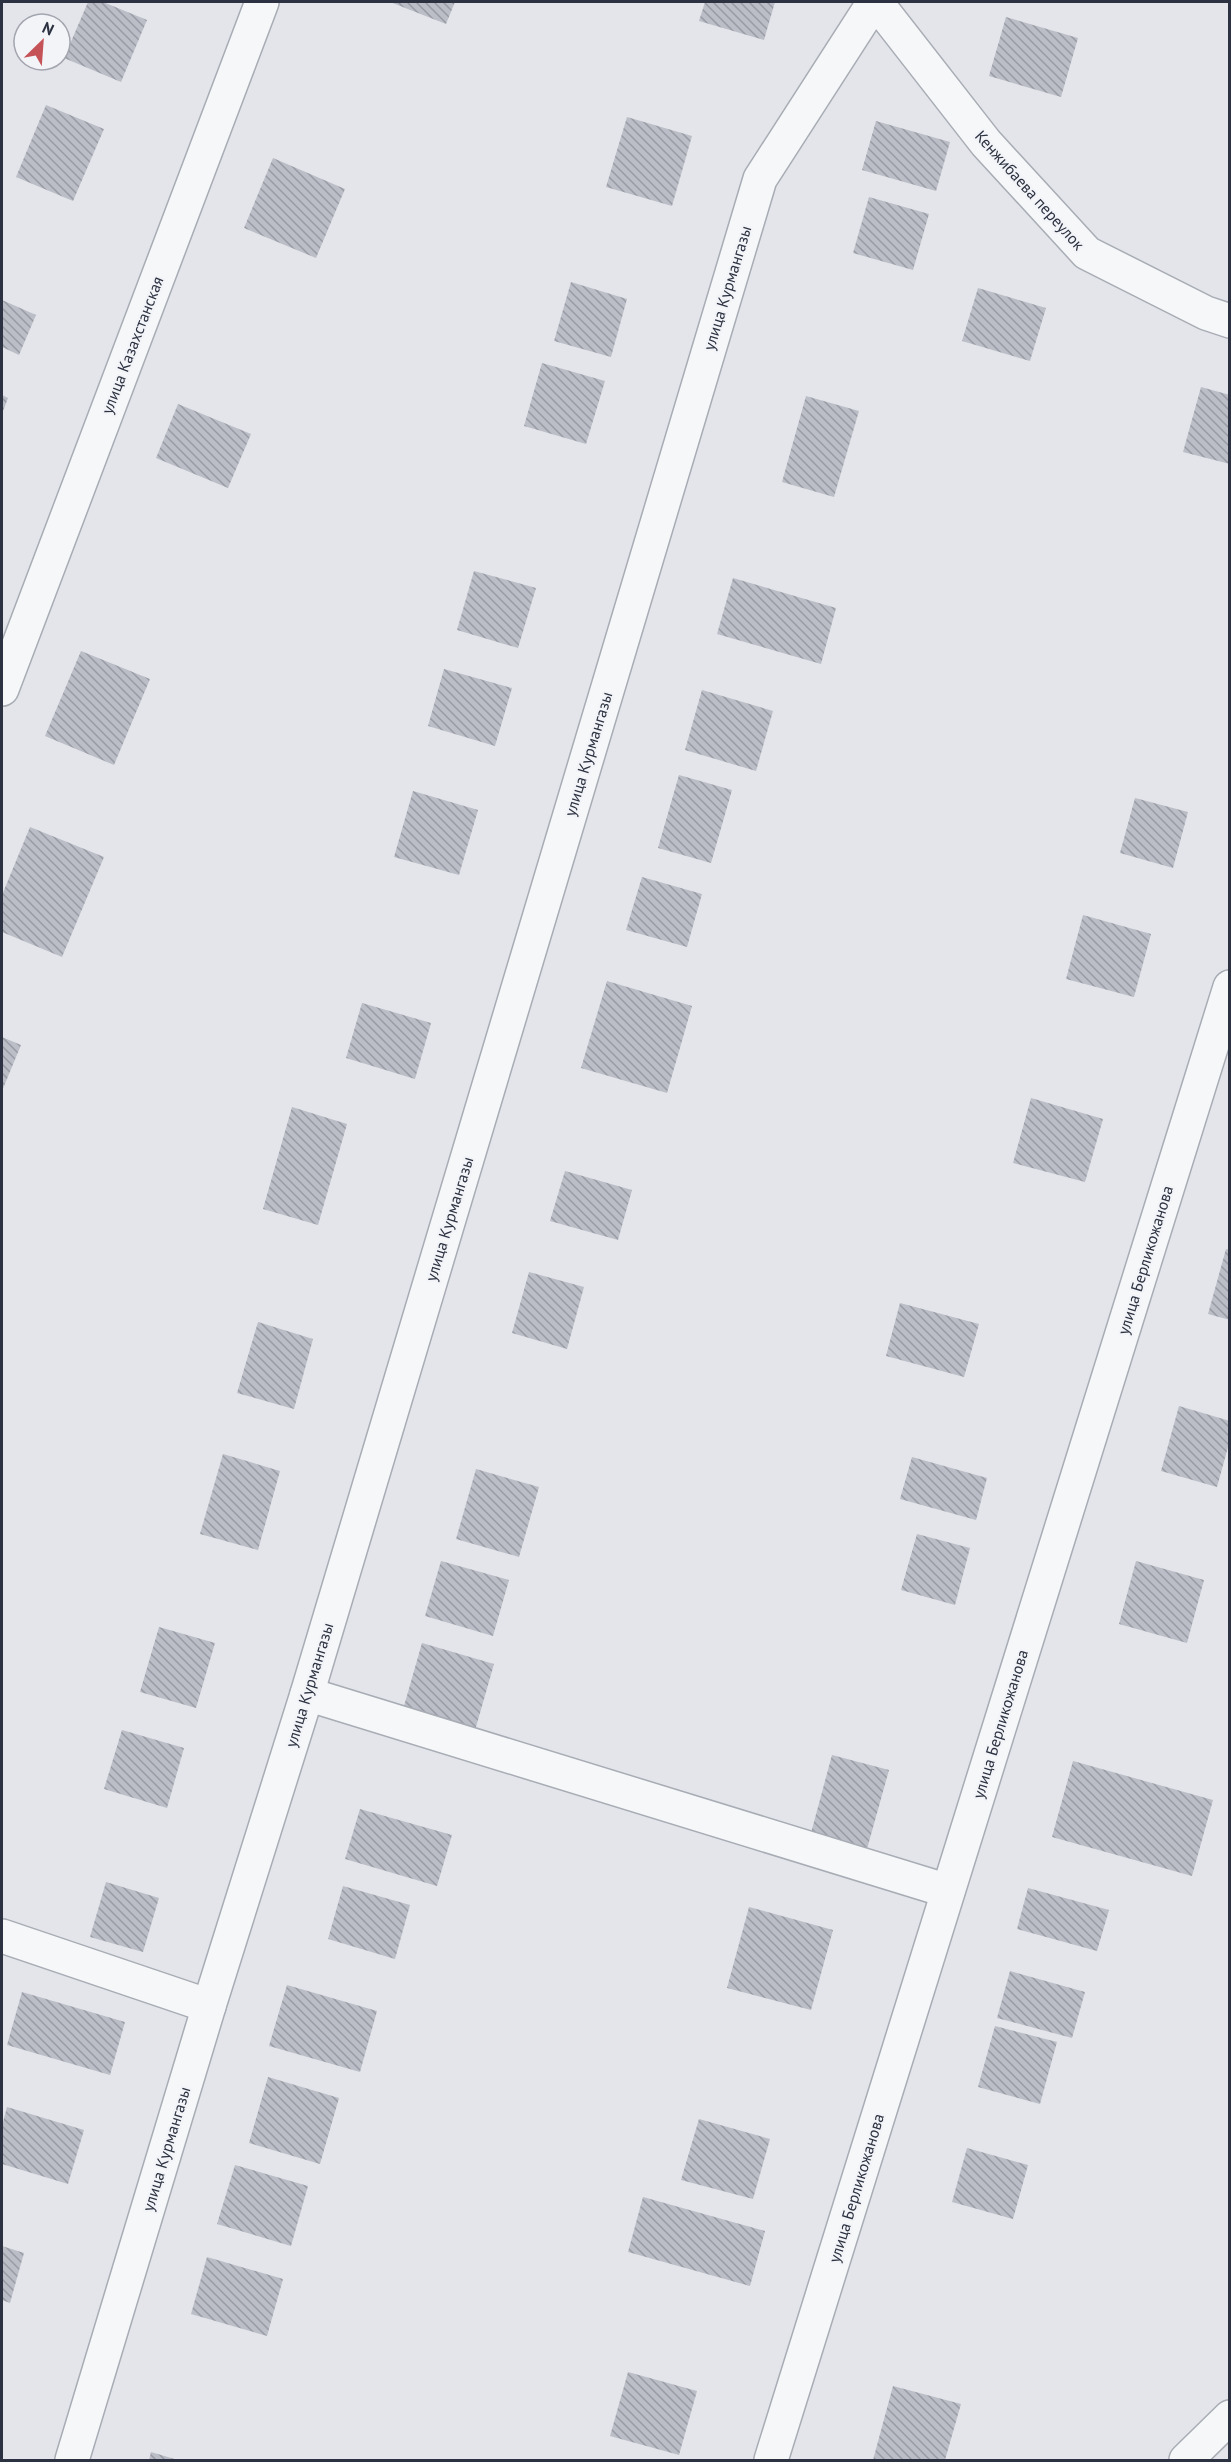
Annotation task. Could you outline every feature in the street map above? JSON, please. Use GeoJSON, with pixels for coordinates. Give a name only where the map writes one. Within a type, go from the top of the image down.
{"type":"FeatureCollection","features":[{"type":"Feature","properties":{"kind":"street","name":"улица Казахстанская"},"geometry":{"type":"LineString","coordinates":[[2,689],[262,2]]}},
{"type":"Feature","properties":{"kind":"street","name":"Кенжибаева переулок"},"geometry":{"type":"LineString","coordinates":[[875,2],[986,143],[1087,253],[1206,313],[1230,321]]}},
{"type":"Feature","properties":{"kind":"street","name":"улица Курмангазы"},"geometry":{"type":"LineString","coordinates":[[72,2460],[209,2006],[307,1694],[760,179],[875,2]]}},
{"type":"Feature","properties":{"kind":"street","name":"улица Берликожанова"},"geometry":{"type":"LineString","coordinates":[[771,2460],[1230,987]]}},
{"type":"Feature","properties":{"kind":"street"},"geometry":{"type":"LineString","coordinates":[[307,1694],[948,1891]]}},
{"type":"Feature","properties":{"kind":"street"},"geometry":{"type":"LineString","coordinates":[[2,1936],[209,2006]]}},
{"type":"Feature","properties":{"kind":"street"},"geometry":{"type":"LineString","coordinates":[[1186,2460],[1230,2417]]}},
{"type":"Feature","properties":{"kind":"building"},"geometry":{"type":"Polygon","coordinates":[[[88,2],[103,2],[147,20],[121,82],[72,61],[72,39],[88,2]]]}},
{"type":"Feature","properties":{"kind":"building"},"geometry":{"type":"Polygon","coordinates":[[[390,2],[455,2],[446,24],[390,2]]]}},
{"type":"Feature","properties":{"kind":"building"},"geometry":{"type":"Polygon","coordinates":[[[705,2],[775,2],[764,40],[699,21],[705,2]]]}},
{"type":"Feature","properties":{"kind":"building"},"geometry":{"type":"Polygon","coordinates":[[[1006,17],[1078,38],[1061,97],[989,76],[1006,17]]]}},
{"type":"Feature","properties":{"kind":"building"},"geometry":{"type":"Polygon","coordinates":[[[46,105],[104,129],[73,201],[16,177],[46,105]]]}},
{"type":"Feature","properties":{"kind":"building"},"geometry":{"type":"Polygon","coordinates":[[[627,117],[692,136],[672,206],[606,187],[627,117]]]}},
{"type":"Feature","properties":{"kind":"building"},"geometry":{"type":"Polygon","coordinates":[[[876,121],[950,142],[936,191],[862,170],[876,121]]]}},
{"type":"Feature","properties":{"kind":"building"},"geometry":{"type":"Polygon","coordinates":[[[273,158],[345,189],[316,258],[244,228],[273,158]]]}},
{"type":"Feature","properties":{"kind":"building"},"geometry":{"type":"Polygon","coordinates":[[[869,197],[929,214],[913,270],[853,253],[869,197]]]}},
{"type":"Feature","properties":{"kind":"building"},"geometry":{"type":"Polygon","coordinates":[[[571,282],[627,299],[611,357],[554,341],[571,282]]]}},
{"type":"Feature","properties":{"kind":"building"},"geometry":{"type":"Polygon","coordinates":[[[978,288],[1046,308],[1030,361],[962,341],[978,288]]]}},
{"type":"Feature","properties":{"kind":"building"},"geometry":{"type":"Polygon","coordinates":[[[2,300],[36,315],[19,355],[2,347],[2,300]]]}},
{"type":"Feature","properties":{"kind":"building"},"geometry":{"type":"Polygon","coordinates":[[[542,363],[605,381],[586,444],[524,426],[542,363]]]}},
{"type":"Feature","properties":{"kind":"building"},"geometry":{"type":"Polygon","coordinates":[[[1201,387],[1230,395],[1230,464],[1183,452],[1201,387]]]}},
{"type":"Feature","properties":{"kind":"building"},"geometry":{"type":"Polygon","coordinates":[[[2,395],[8,398],[2,414],[2,395]]]}},
{"type":"Feature","properties":{"kind":"building"},"geometry":{"type":"Polygon","coordinates":[[[806,396],[859,411],[834,497],[782,482],[806,396]]]}},
{"type":"Feature","properties":{"kind":"building"},"geometry":{"type":"Polygon","coordinates":[[[178,404],[251,434],[228,488],[156,458],[178,404]]]}},
{"type":"Feature","properties":{"kind":"building"},"geometry":{"type":"Polygon","coordinates":[[[474,571],[536,588],[518,648],[457,630],[474,571]]]}},
{"type":"Feature","properties":{"kind":"building"},"geometry":{"type":"Polygon","coordinates":[[[733,578],[836,608],[821,664],[717,634],[733,578]]]}},
{"type":"Feature","properties":{"kind":"building"},"geometry":{"type":"Polygon","coordinates":[[[81,651],[150,679],[114,765],[45,736],[81,651]]]}},
{"type":"Feature","properties":{"kind":"building"},"geometry":{"type":"Polygon","coordinates":[[[444,669],[512,688],[495,746],[428,726],[444,669]]]}},
{"type":"Feature","properties":{"kind":"building"},"geometry":{"type":"Polygon","coordinates":[[[702,690],[773,711],[756,771],[685,750],[702,690]]]}},
{"type":"Feature","properties":{"kind":"building"},"geometry":{"type":"Polygon","coordinates":[[[679,775],[732,790],[711,863],[658,848],[679,775]]]}},
{"type":"Feature","properties":{"kind":"building"},"geometry":{"type":"Polygon","coordinates":[[[413,791],[478,810],[459,875],[394,857],[413,791]]]}},
{"type":"Feature","properties":{"kind":"building"},"geometry":{"type":"Polygon","coordinates":[[[1135,798],[1188,812],[1173,868],[1120,853],[1135,798]]]}},
{"type":"Feature","properties":{"kind":"building"},"geometry":{"type":"Polygon","coordinates":[[[30,827],[104,857],[62,957],[2,932],[2,895],[30,827]]]}},
{"type":"Feature","properties":{"kind":"building"},"geometry":{"type":"Polygon","coordinates":[[[642,877],[702,894],[687,947],[626,930],[642,877]]]}},
{"type":"Feature","properties":{"kind":"building"},"geometry":{"type":"Polygon","coordinates":[[[1083,915],[1151,934],[1134,997],[1066,979],[1083,915]]]}},
{"type":"Feature","properties":{"kind":"building"},"geometry":{"type":"Polygon","coordinates":[[[607,981],[692,1006],[667,1093],[581,1068],[607,981]]]}},
{"type":"Feature","properties":{"kind":"building"},"geometry":{"type":"Polygon","coordinates":[[[362,1003],[431,1023],[415,1079],[346,1058],[362,1003]]]}},
{"type":"Feature","properties":{"kind":"building"},"geometry":{"type":"Polygon","coordinates":[[[2,1037],[21,1045],[2,1091],[2,1037]]]}},
{"type":"Feature","properties":{"kind":"building"},"geometry":{"type":"Polygon","coordinates":[[[1031,1098],[1103,1119],[1085,1182],[1013,1163],[1031,1098]]]}},
{"type":"Feature","properties":{"kind":"building"},"geometry":{"type":"Polygon","coordinates":[[[292,1107],[347,1124],[318,1225],[263,1209],[292,1107]]]}},
{"type":"Feature","properties":{"kind":"building"},"geometry":{"type":"Polygon","coordinates":[[[565,1171],[632,1190],[618,1240],[550,1221],[565,1171]]]}},
{"type":"Feature","properties":{"kind":"building"},"geometry":{"type":"Polygon","coordinates":[[[1226,1249],[1230,1250],[1230,1320],[1208,1314],[1226,1249]]]}},
{"type":"Feature","properties":{"kind":"building"},"geometry":{"type":"Polygon","coordinates":[[[529,1272],[584,1287],[567,1349],[512,1333],[529,1272]]]}},
{"type":"Feature","properties":{"kind":"building"},"geometry":{"type":"Polygon","coordinates":[[[900,1303],[979,1324],[964,1377],[886,1356],[900,1303]]]}},
{"type":"Feature","properties":{"kind":"building"},"geometry":{"type":"Polygon","coordinates":[[[258,1322],[313,1339],[294,1409],[237,1393],[258,1322]]]}},
{"type":"Feature","properties":{"kind":"building"},"geometry":{"type":"Polygon","coordinates":[[[1179,1406],[1230,1421],[1230,1440],[1217,1487],[1161,1471],[1179,1406]]]}},
{"type":"Feature","properties":{"kind":"building"},"geometry":{"type":"Polygon","coordinates":[[[223,1454],[280,1471],[258,1550],[200,1534],[223,1454]]]}},
{"type":"Feature","properties":{"kind":"building"},"geometry":{"type":"Polygon","coordinates":[[[912,1457],[987,1478],[976,1520],[900,1499],[912,1457]]]}},
{"type":"Feature","properties":{"kind":"building"},"geometry":{"type":"Polygon","coordinates":[[[476,1469],[539,1487],[519,1557],[456,1539],[476,1469]]]}},
{"type":"Feature","properties":{"kind":"building"},"geometry":{"type":"Polygon","coordinates":[[[917,1534],[970,1548],[955,1605],[901,1590],[917,1534]]]}},
{"type":"Feature","properties":{"kind":"building"},"geometry":{"type":"Polygon","coordinates":[[[441,1561],[509,1580],[493,1636],[425,1616],[441,1561]]]}},
{"type":"Feature","properties":{"kind":"building"},"geometry":{"type":"Polygon","coordinates":[[[1136,1561],[1204,1580],[1187,1643],[1119,1624],[1136,1561]]]}},
{"type":"Feature","properties":{"kind":"building"},"geometry":{"type":"Polygon","coordinates":[[[159,1627],[215,1643],[196,1708],[140,1692],[159,1627]]]}},
{"type":"Feature","properties":{"kind":"building"},"geometry":{"type":"Polygon","coordinates":[[[422,1643],[494,1664],[474,1734],[402,1713],[422,1643]]]}},
{"type":"Feature","properties":{"kind":"building"},"geometry":{"type":"Polygon","coordinates":[[[122,1730],[184,1748],[167,1808],[104,1789],[122,1730]]]}},
{"type":"Feature","properties":{"kind":"building"},"geometry":{"type":"Polygon","coordinates":[[[832,1755],[889,1770],[867,1849],[811,1833],[832,1755]]]}},
{"type":"Feature","properties":{"kind":"building"},"geometry":{"type":"Polygon","coordinates":[[[1073,1761],[1213,1800],[1192,1876],[1052,1837],[1073,1761]]]}},
{"type":"Feature","properties":{"kind":"building"},"geometry":{"type":"Polygon","coordinates":[[[360,1809],[452,1835],[437,1886],[345,1859],[360,1809]]]}},
{"type":"Feature","properties":{"kind":"building"},"geometry":{"type":"Polygon","coordinates":[[[106,1882],[159,1898],[143,1952],[90,1937],[106,1882]]]}},
{"type":"Feature","properties":{"kind":"building"},"geometry":{"type":"Polygon","coordinates":[[[343,1886],[410,1905],[395,1959],[328,1939],[343,1886]]]}},
{"type":"Feature","properties":{"kind":"building"},"geometry":{"type":"Polygon","coordinates":[[[1028,1888],[1109,1910],[1097,1951],[1017,1929],[1028,1888]]]}},
{"type":"Feature","properties":{"kind":"building"},"geometry":{"type":"Polygon","coordinates":[[[749,1907],[833,1930],[811,2010],[727,1988],[749,1907]]]}},
{"type":"Feature","properties":{"kind":"building"},"geometry":{"type":"Polygon","coordinates":[[[1010,1971],[1085,1992],[1072,2038],[997,2018],[1010,1971]]]}},
{"type":"Feature","properties":{"kind":"building"},"geometry":{"type":"Polygon","coordinates":[[[287,1985],[377,2011],[360,2072],[269,2046],[287,1985]]]}},
{"type":"Feature","properties":{"kind":"building"},"geometry":{"type":"Polygon","coordinates":[[[22,1992],[125,2022],[110,2075],[7,2045],[22,1992]]]}},
{"type":"Feature","properties":{"kind":"building"},"geometry":{"type":"Polygon","coordinates":[[[995,2026],[1057,2042],[1040,2104],[978,2087],[995,2026]]]}},
{"type":"Feature","properties":{"kind":"building"},"geometry":{"type":"Polygon","coordinates":[[[268,2077],[339,2098],[320,2164],[249,2143],[268,2077]]]}},
{"type":"Feature","properties":{"kind":"building"},"geometry":{"type":"Polygon","coordinates":[[[7,2107],[84,2130],[68,2184],[2,2164],[2,2126],[7,2107]]]}},
{"type":"Feature","properties":{"kind":"building"},"geometry":{"type":"Polygon","coordinates":[[[699,2119],[770,2139],[753,2199],[681,2180],[699,2119]]]}},
{"type":"Feature","properties":{"kind":"building"},"geometry":{"type":"Polygon","coordinates":[[[967,2148],[1028,2165],[1013,2219],[952,2202],[967,2148]]]}},
{"type":"Feature","properties":{"kind":"building"},"geometry":{"type":"Polygon","coordinates":[[[235,2165],[308,2186],[291,2246],[217,2224],[235,2165]]]}},
{"type":"Feature","properties":{"kind":"building"},"geometry":{"type":"Polygon","coordinates":[[[643,2197],[765,2231],[750,2286],[628,2252],[643,2197]]]}},
{"type":"Feature","properties":{"kind":"building"},"geometry":{"type":"Polygon","coordinates":[[[2,2246],[24,2253],[10,2303],[2,2300],[2,2246]]]}},
{"type":"Feature","properties":{"kind":"building"},"geometry":{"type":"Polygon","coordinates":[[[207,2257],[283,2279],[267,2336],[191,2314],[207,2257]]]}},
{"type":"Feature","properties":{"kind":"building"},"geometry":{"type":"Polygon","coordinates":[[[628,2372],[697,2391],[679,2455],[610,2436],[628,2372]]]}},
{"type":"Feature","properties":{"kind":"building"},"geometry":{"type":"Polygon","coordinates":[[[893,2386],[961,2404],[945,2460],[873,2460],[893,2386]]]}},
{"type":"Feature","properties":{"kind":"building"},"geometry":{"type":"Polygon","coordinates":[[[151,2452],[178,2460],[149,2460],[151,2452]]]}}]}
